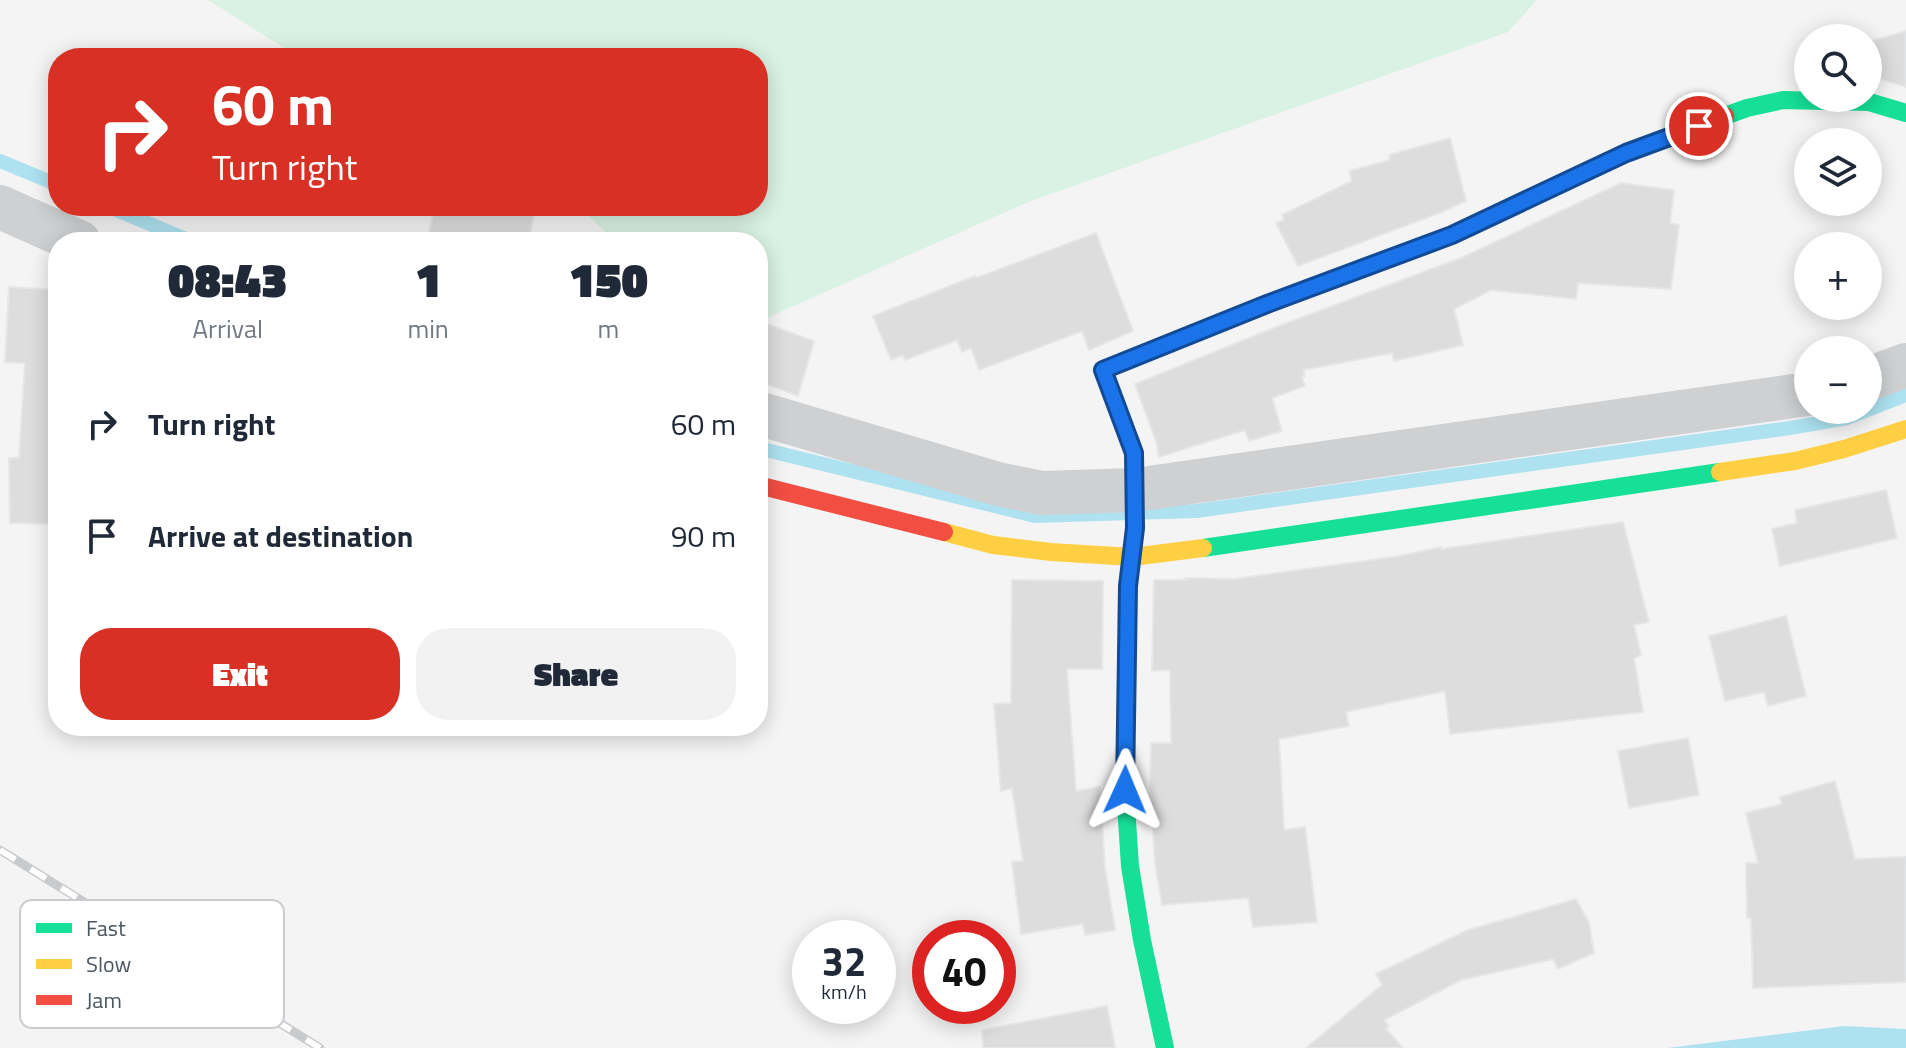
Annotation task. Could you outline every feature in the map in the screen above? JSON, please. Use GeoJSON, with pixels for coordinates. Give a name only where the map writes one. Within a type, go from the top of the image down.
{"type":"FeatureCollection","features":[{"type":"Feature","properties":{"kind":"street"},"geometry":{"type":"LineString","coordinates":[[1165,1048],[1130,866],[1126,805],[1128,586],[1135,506],[1134,453],[1103,370],[1452,235],[1626,153],[1747,108],[1783,100],[1869,102],[1906,113]]}},
{"type":"Feature","properties":{"kind":"street"},"geometry":{"type":"LineString","coordinates":[[0,207],[56,232]]}},
{"type":"Feature","properties":{"kind":"street"},"geometry":{"type":"LineString","coordinates":[[1882,374],[1906,365]]}},
{"type":"Feature","properties":{"kind":"street"},"geometry":{"type":"LineString","coordinates":[[768,416],[998,484],[1135,506],[1794,396]]}},
{"type":"Feature","properties":{"kind":"street"},"geometry":{"type":"LineString","coordinates":[[768,488],[993,545],[1132,557],[1795,461],[1906,429]]}},
{"type":"Feature","properties":{"kind":"green space"},"geometry":{"type":"Polygon","coordinates":[[[208,0],[1537,0],[1508,32],[1028,202],[768,317],[768,232],[605,232],[589,216],[768,216],[768,48],[284,48],[208,0]]]}},
{"type":"Feature","properties":{"kind":"water"},"geometry":{"type":"Polygon","coordinates":[[[1844,1026],[1906,1029],[1906,1048],[1667,1048],[1844,1026]]]}},
{"type":"Feature","properties":{"kind":"building"},"geometry":{"type":"Polygon","coordinates":[[[1906,31],[1906,87],[1882,80],[1882,38],[1906,31]]]}},
{"type":"Feature","properties":{"kind":"building"},"geometry":{"type":"Polygon","coordinates":[[[1450,138],[1466,201],[1298,266],[1276,223],[1284,220],[1282,215],[1352,181],[1349,171],[1390,160],[1389,155],[1450,138]]]}},
{"type":"Feature","properties":{"kind":"building"},"geometry":{"type":"Polygon","coordinates":[[[1621,183],[1674,190],[1670,223],[1679,225],[1671,289],[1578,283],[1576,299],[1491,290],[1454,309],[1463,345],[1394,361],[1392,353],[1303,370],[1305,386],[1272,398],[1282,431],[1249,441],[1245,430],[1159,457],[1135,384],[1461,258],[1621,183]]]}},
{"type":"Feature","properties":{"kind":"building"},"geometry":{"type":"Polygon","coordinates":[[[433,216],[534,216],[530,232],[429,232],[433,216]]]}},
{"type":"Feature","properties":{"kind":"building"},"geometry":{"type":"Polygon","coordinates":[[[1096,233],[1133,331],[1089,350],[1082,331],[979,370],[971,348],[962,352],[957,340],[905,360],[903,355],[891,360],[873,316],[1096,233]]]}},
{"type":"Feature","properties":{"kind":"building"},"geometry":{"type":"Polygon","coordinates":[[[9,287],[48,289],[48,524],[10,523],[9,458],[19,458],[25,363],[5,362],[9,287]]]}},
{"type":"Feature","properties":{"kind":"building"},"geometry":{"type":"Polygon","coordinates":[[[768,325],[814,341],[798,396],[768,385],[768,325]]]}},
{"type":"Feature","properties":{"kind":"building"},"geometry":{"type":"Polygon","coordinates":[[[1886,490],[1897,538],[1780,566],[1772,529],[1797,523],[1795,510],[1886,490]]]}},
{"type":"Feature","properties":{"kind":"building"},"geometry":{"type":"Polygon","coordinates":[[[1623,522],[1649,622],[1634,625],[1641,655],[1634,658],[1643,712],[1450,734],[1445,691],[1346,712],[1349,726],[1279,739],[1284,830],[1305,827],[1317,922],[1253,927],[1248,898],[1162,905],[1155,863],[1150,789],[1151,743],[1171,743],[1170,670],[1152,671],[1154,580],[1234,579],[1623,522]]]}},
{"type":"Feature","properties":{"kind":"building"},"geometry":{"type":"Polygon","coordinates":[[[1012,580],[1103,581],[1102,669],[1067,669],[1076,791],[1100,787],[1105,868],[1115,930],[1085,935],[1083,924],[1021,934],[1012,862],[1023,861],[1012,788],[1001,791],[994,704],[1011,703],[1012,580]]]}},
{"type":"Feature","properties":{"kind":"building"},"geometry":{"type":"Polygon","coordinates":[[[1786,616],[1806,696],[1768,706],[1764,692],[1725,701],[1709,636],[1786,616]]]}},
{"type":"Feature","properties":{"kind":"building"},"geometry":{"type":"Polygon","coordinates":[[[1688,738],[1699,795],[1629,808],[1618,751],[1688,738]]]}},
{"type":"Feature","properties":{"kind":"building"},"geometry":{"type":"Polygon","coordinates":[[[1835,781],[1855,859],[1906,857],[1906,982],[1753,988],[1746,863],[1758,863],[1746,813],[1782,804],[1780,797],[1835,781]]]}},
{"type":"Feature","properties":{"kind":"building"},"geometry":{"type":"Polygon","coordinates":[[[1576,899],[1589,923],[1594,953],[1558,969],[1553,959],[1461,980],[1384,1020],[1389,1026],[1386,1029],[1403,1048],[1306,1048],[1382,985],[1376,974],[1468,930],[1576,899]]]}},
{"type":"Feature","properties":{"kind":"building"},"geometry":{"type":"Polygon","coordinates":[[[1107,1006],[1115,1048],[983,1048],[982,1030],[1107,1006]]]}},
{"type":"Feature","properties":{"kind":"waterway"},"geometry":{"type":"LineString","coordinates":[[0,161],[48,181]]}},
{"type":"Feature","properties":{"kind":"waterway"},"geometry":{"type":"LineString","coordinates":[[131,216],[169,232]]}},
{"type":"Feature","properties":{"kind":"waterway"},"geometry":{"type":"LineString","coordinates":[[768,450],[1035,516],[1196,511],[1790,428],[1847,418],[1906,395]]}},
{"type":"Feature","properties":{"kind":"railway"},"geometry":{"type":"LineString","coordinates":[[0,850],[81,900]]}},
{"type":"Feature","properties":{"kind":"railway"},"geometry":{"type":"LineString","coordinates":[[284,1026],[320,1048]]}},
{"type":"Feature","properties":{"kind":"traffic: fast"},"geometry":{"type":"LineString","coordinates":[[1725,116],[1783,100],[1869,102],[1906,113]]}},
{"type":"Feature","properties":{"kind":"traffic: fast"},"geometry":{"type":"LineString","coordinates":[[1165,1048],[1130,866],[1125,790],[1128,586],[1135,528],[1134,453],[1103,370],[1452,235]]}},
{"type":"Feature","properties":{"kind":"traffic: fast"},"geometry":{"type":"LineString","coordinates":[[1203,548],[1720,472]]}},
{"type":"Feature","properties":{"kind":"traffic: slow"},"geometry":{"type":"LineString","coordinates":[[1720,472],[1795,461],[1906,429]]}},
{"type":"Feature","properties":{"kind":"traffic: slow"},"geometry":{"type":"LineString","coordinates":[[944,532],[993,545],[1051,552],[1132,557],[1203,548]]}},
{"type":"Feature","properties":{"kind":"traffic: jam"},"geometry":{"type":"LineString","coordinates":[[1452,235],[1626,153],[1725,116]]}},
{"type":"Feature","properties":{"kind":"traffic: jam"},"geometry":{"type":"LineString","coordinates":[[768,488],[944,532]]}},
{"type":"Feature","properties":{"kind":"route"},"geometry":{"type":"LineString","coordinates":[[1125,790],[1128,586],[1135,528],[1135,467],[1134,453],[1103,370],[1452,235],[1626,153],[1699,126]]}}]}
